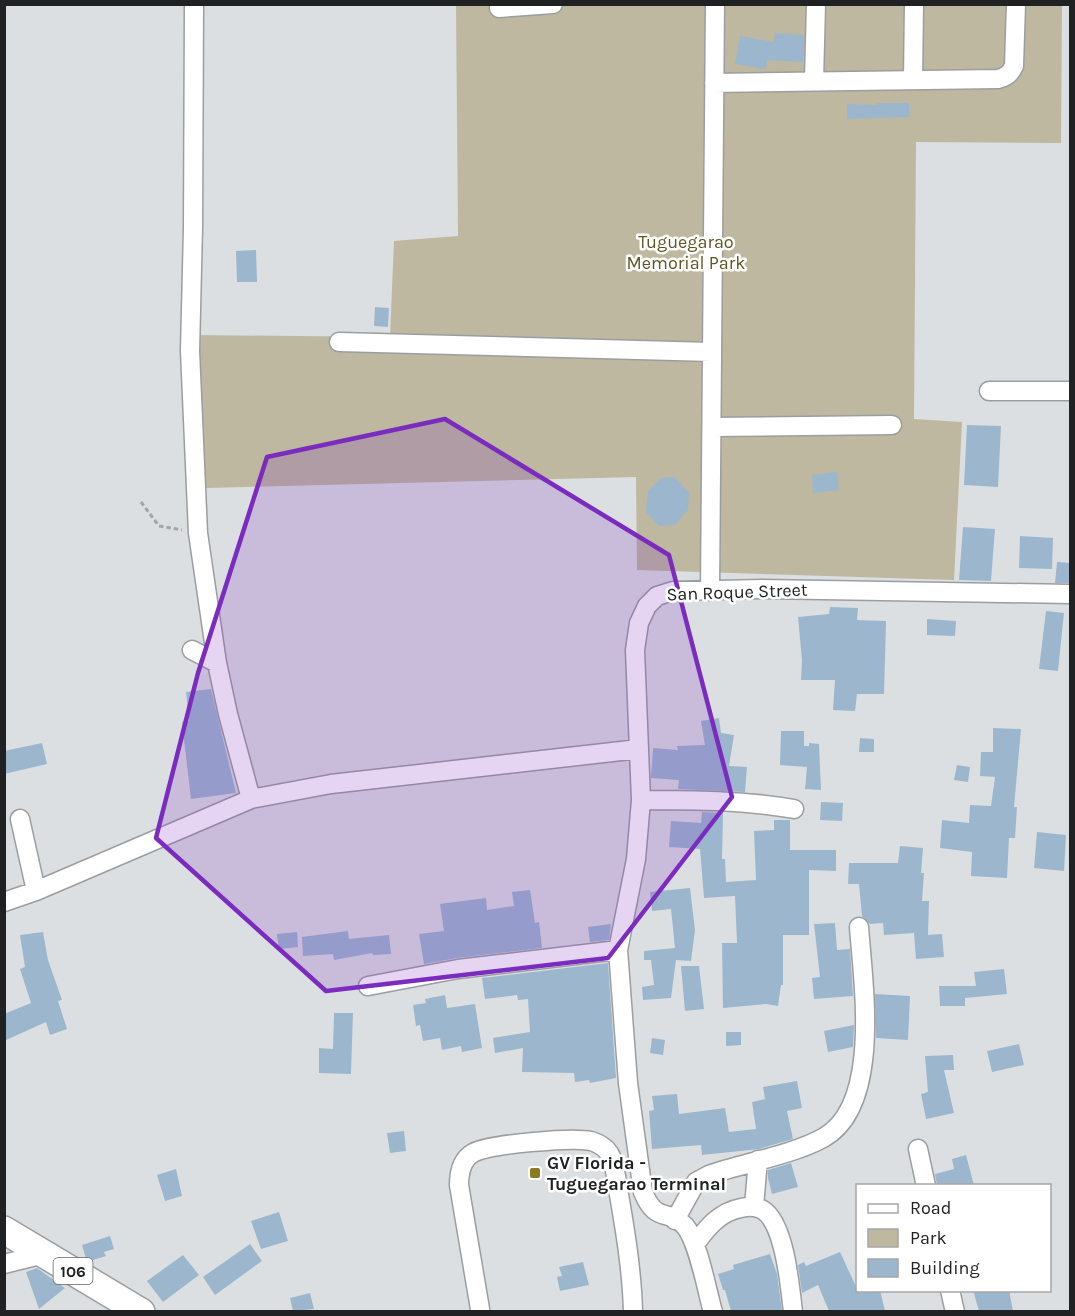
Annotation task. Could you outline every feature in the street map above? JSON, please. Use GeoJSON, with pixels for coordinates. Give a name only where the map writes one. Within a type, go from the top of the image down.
{"type":"FeatureCollection","features":[{"type":"Feature","properties":{"kind":"highway","name":"106"},"geometry":{"type":"LineString","coordinates":[[4,1230],[141,1311]]}},
{"type":"Feature","properties":{"kind":"street"},"geometry":{"type":"LineString","coordinates":[[194,4],[190,351],[198,533],[217,663],[251,799]]}},
{"type":"Feature","properties":{"kind":"street"},"geometry":{"type":"LineString","coordinates":[[499,8],[553,4]]}},
{"type":"Feature","properties":{"kind":"street"},"geometry":{"type":"LineString","coordinates":[[710,591],[715,4]]}},
{"type":"Feature","properties":{"kind":"street"},"geometry":{"type":"LineString","coordinates":[[814,81],[816,4]]}},
{"type":"Feature","properties":{"kind":"street"},"geometry":{"type":"LineString","coordinates":[[913,80],[914,4]]}},
{"type":"Feature","properties":{"kind":"street"},"geometry":{"type":"LineString","coordinates":[[714,83],[998,79],[1010,74],[1014,66],[1016,4]]}},
{"type":"Feature","properties":{"kind":"street"},"geometry":{"type":"LineString","coordinates":[[339,342],[712,352]]}},
{"type":"Feature","properties":{"kind":"street"},"geometry":{"type":"LineString","coordinates":[[989,391],[1071,391]]}},
{"type":"Feature","properties":{"kind":"street"},"geometry":{"type":"LineString","coordinates":[[712,428],[892,425]]}},
{"type":"Feature","properties":{"kind":"street","name":"San Roque Street"},"geometry":{"type":"LineString","coordinates":[[695,1245],[685,1226],[656,1213],[643,1192],[628,1083],[618,950],[636,859],[641,800],[635,650],[639,623],[647,606],[657,596],[673,591],[762,589],[1071,594]]}},
{"type":"Feature","properties":{"kind":"street"},"geometry":{"type":"LineString","coordinates":[[192,650],[217,663]]}},
{"type":"Feature","properties":{"kind":"street"},"geometry":{"type":"LineString","coordinates":[[4,902],[36,891],[251,799],[331,784],[639,749]]}},
{"type":"Feature","properties":{"kind":"street"},"geometry":{"type":"LineString","coordinates":[[641,800],[720,800],[760,803],[794,809]]}},
{"type":"Feature","properties":{"kind":"street"},"geometry":{"type":"LineString","coordinates":[[20,819],[36,891]]}},
{"type":"Feature","properties":{"kind":"street"},"geometry":{"type":"LineString","coordinates":[[675,1220],[696,1182],[709,1175],[824,1138],[843,1120],[854,1100],[865,1044],[865,1005],[859,927]]}},
{"type":"Feature","properties":{"kind":"street"},"geometry":{"type":"LineString","coordinates":[[368,986],[458,969],[618,950]]}},
{"type":"Feature","properties":{"kind":"street"},"geometry":{"type":"LineString","coordinates":[[482,1310],[459,1185],[459,1174],[464,1162],[472,1154],[488,1148],[575,1139],[592,1141],[603,1146],[610,1154],[621,1206],[633,1311]]}},
{"type":"Feature","properties":{"kind":"street"},"geometry":{"type":"LineString","coordinates":[[918,1149],[926,1184]]}},
{"type":"Feature","properties":{"kind":"street"},"geometry":{"type":"LineString","coordinates":[[754,1206],[758,1160]]}},
{"type":"Feature","properties":{"kind":"street"},"geometry":{"type":"LineString","coordinates":[[713,1311],[695,1245],[709,1225],[721,1216],[737,1209],[754,1206],[765,1211],[774,1222],[787,1268],[793,1311]]}},
{"type":"Feature","properties":{"kind":"street"},"geometry":{"type":"LineString","coordinates":[[4,1264],[44,1254]]}},
{"type":"Feature","properties":{"kind":"street"},"geometry":{"type":"LineString","coordinates":[[950,1292],[955,1311]]}},
{"type":"Feature","properties":{"kind":"path"},"geometry":{"type":"LineString","coordinates":[[141,502],[159,526],[198,533]]}},
{"type":"Feature","properties":{"kind":"highlighted area"},"geometry":{"type":"Polygon","coordinates":[[[445,419],[669,555],[732,797],[608,958],[326,991],[156,838],[198,673],[267,457],[445,419]]]}},
{"type":"Feature","properties":{"kind":"green space","name":"Tuguegarao Memorial Park"},"geometry":{"type":"Polygon","coordinates":[[[456,5],[1062,5],[1061,143],[916,142],[914,419],[962,422],[954,580],[637,570],[636,477],[206,488],[194,335],[390,337],[394,241],[458,236],[456,5]]]}},
{"type":"Feature","properties":{"kind":"building"},"geometry":{"type":"Polygon","coordinates":[[[775,33],[804,35],[803,62],[767,60],[766,69],[735,64],[740,36],[774,42],[775,33]]]}},
{"type":"Feature","properties":{"kind":"building"},"geometry":{"type":"Polygon","coordinates":[[[877,103],[909,103],[909,117],[847,119],[847,104],[877,105],[877,103]]]}},
{"type":"Feature","properties":{"kind":"building"},"geometry":{"type":"Polygon","coordinates":[[[256,250],[257,282],[237,282],[236,251],[256,250]]]}},
{"type":"Feature","properties":{"kind":"building"},"geometry":{"type":"Polygon","coordinates":[[[375,307],[389,308],[388,327],[374,326],[375,307]]]}},
{"type":"Feature","properties":{"kind":"building"},"geometry":{"type":"Polygon","coordinates":[[[967,425],[1001,426],[998,487],[964,485],[967,425]]]}},
{"type":"Feature","properties":{"kind":"building"},"geometry":{"type":"Polygon","coordinates":[[[837,472],[839,490],[813,493],[812,475],[837,472]]]}},
{"type":"Feature","properties":{"kind":"building"},"geometry":{"type":"Polygon","coordinates":[[[675,477],[689,493],[688,510],[675,525],[659,526],[646,512],[648,491],[661,478],[675,477]]]}},
{"type":"Feature","properties":{"kind":"building"},"geometry":{"type":"Polygon","coordinates":[[[963,527],[995,529],[991,581],[959,580],[963,527]]]}},
{"type":"Feature","properties":{"kind":"building"},"geometry":{"type":"Polygon","coordinates":[[[1020,536],[1053,538],[1052,569],[1019,568],[1020,536]]]}},
{"type":"Feature","properties":{"kind":"building"},"geometry":{"type":"Polygon","coordinates":[[[1057,562],[1071,563],[1071,583],[1055,583],[1057,562]]]}},
{"type":"Feature","properties":{"kind":"building"},"geometry":{"type":"Polygon","coordinates":[[[830,607],[858,608],[857,620],[886,621],[884,694],[857,694],[855,711],[833,710],[835,680],[801,680],[802,660],[798,617],[829,614],[830,607]]]}},
{"type":"Feature","properties":{"kind":"building"},"geometry":{"type":"Polygon","coordinates":[[[1046,611],[1064,613],[1058,671],[1039,669],[1046,611]]]}},
{"type":"Feature","properties":{"kind":"building"},"geometry":{"type":"Polygon","coordinates":[[[927,619],[956,621],[955,636],[927,635],[927,619]]]}},
{"type":"Feature","properties":{"kind":"building"},"geometry":{"type":"Polygon","coordinates":[[[211,689],[236,793],[191,799],[182,722],[189,721],[186,692],[211,689]]]}},
{"type":"Feature","properties":{"kind":"building"},"geometry":{"type":"Polygon","coordinates":[[[719,718],[721,733],[734,735],[729,766],[747,767],[745,792],[678,789],[679,780],[651,778],[653,748],[678,750],[677,746],[705,745],[701,721],[719,718]]]}},
{"type":"Feature","properties":{"kind":"building"},"geometry":{"type":"Polygon","coordinates":[[[993,728],[1021,729],[1014,807],[1017,807],[1015,838],[1009,838],[1007,878],[971,876],[972,852],[940,848],[942,820],[969,823],[970,805],[991,806],[995,777],[980,776],[981,752],[993,752],[993,728]]]}},
{"type":"Feature","properties":{"kind":"building"},"geometry":{"type":"Polygon","coordinates":[[[781,731],[804,731],[804,746],[809,746],[809,743],[819,744],[821,790],[805,789],[807,767],[780,765],[781,731]]]}},
{"type":"Feature","properties":{"kind":"building"},"geometry":{"type":"Polygon","coordinates":[[[860,738],[874,739],[874,752],[859,752],[860,738]]]}},
{"type":"Feature","properties":{"kind":"building"},"geometry":{"type":"Polygon","coordinates":[[[42,743],[47,764],[4,774],[4,751],[42,743]]]}},
{"type":"Feature","properties":{"kind":"building"},"geometry":{"type":"Polygon","coordinates":[[[957,765],[970,767],[968,782],[954,780],[957,765]]]}},
{"type":"Feature","properties":{"kind":"building"},"geometry":{"type":"Polygon","coordinates":[[[821,802],[843,803],[842,821],[820,820],[821,802]]]}},
{"type":"Feature","properties":{"kind":"building"},"geometry":{"type":"Polygon","coordinates":[[[702,812],[723,813],[722,859],[725,859],[726,882],[756,880],[754,831],[774,830],[774,820],[790,820],[790,850],[836,850],[836,871],[809,870],[809,935],[783,935],[783,985],[781,985],[778,1006],[766,1004],[723,1008],[722,943],[737,943],[735,896],[704,898],[700,849],[669,847],[671,821],[701,823],[702,812]]]}},
{"type":"Feature","properties":{"kind":"building"},"geometry":{"type":"Polygon","coordinates":[[[1037,832],[1066,835],[1064,871],[1034,868],[1037,832]]]}},
{"type":"Feature","properties":{"kind":"building"},"geometry":{"type":"Polygon","coordinates":[[[900,846],[923,848],[922,901],[929,901],[928,935],[942,934],[944,957],[916,959],[914,933],[884,935],[883,923],[870,924],[862,916],[859,884],[848,884],[849,863],[898,863],[900,846]]]}},
{"type":"Feature","properties":{"kind":"building"},"geometry":{"type":"Polygon","coordinates":[[[690,888],[695,930],[691,961],[676,960],[671,998],[643,1000],[642,987],[654,985],[651,960],[644,960],[644,951],[675,948],[671,909],[652,911],[650,892],[690,888]]]}},
{"type":"Feature","properties":{"kind":"building"},"geometry":{"type":"Polygon","coordinates":[[[530,890],[535,923],[539,922],[542,948],[424,964],[419,934],[444,931],[440,904],[486,898],[487,910],[514,906],[512,892],[530,890]]]}},
{"type":"Feature","properties":{"kind":"building"},"geometry":{"type":"Polygon","coordinates":[[[835,923],[837,950],[850,949],[853,996],[814,999],[812,978],[820,977],[814,924],[835,923]]]}},
{"type":"Feature","properties":{"kind":"building"},"geometry":{"type":"Polygon","coordinates":[[[611,924],[609,940],[590,942],[588,927],[611,924]]]}},
{"type":"Feature","properties":{"kind":"building"},"geometry":{"type":"Polygon","coordinates":[[[348,931],[349,939],[389,935],[391,954],[373,955],[372,953],[334,960],[333,954],[303,956],[302,937],[348,931]]]}},
{"type":"Feature","properties":{"kind":"building"},"geometry":{"type":"Polygon","coordinates":[[[43,932],[48,960],[62,1000],[58,1001],[67,1029],[50,1035],[46,1022],[4,1041],[4,1014],[31,1003],[20,969],[25,967],[20,935],[43,932]]]}},
{"type":"Feature","properties":{"kind":"building"},"geometry":{"type":"Polygon","coordinates":[[[297,932],[298,947],[279,949],[277,934],[297,932]]]}},
{"type":"Feature","properties":{"kind":"building"},"geometry":{"type":"Polygon","coordinates":[[[608,963],[616,1078],[590,1083],[589,1080],[575,1082],[574,1073],[522,1072],[523,1048],[495,1053],[493,1038],[530,1032],[528,999],[518,1000],[517,995],[485,999],[482,978],[608,963]]]}},
{"type":"Feature","properties":{"kind":"building"},"geometry":{"type":"Polygon","coordinates":[[[681,966],[699,966],[704,1009],[685,1011],[681,966]]]}},
{"type":"Feature","properties":{"kind":"building"},"geometry":{"type":"Polygon","coordinates":[[[1004,969],[1007,994],[965,998],[965,1006],[940,1006],[939,986],[976,986],[974,972],[1004,969]]]}},
{"type":"Feature","properties":{"kind":"building"},"geometry":{"type":"Polygon","coordinates":[[[875,994],[910,996],[908,1040],[876,1038],[875,994]]]}},
{"type":"Feature","properties":{"kind":"building"},"geometry":{"type":"Polygon","coordinates":[[[445,995],[447,1008],[475,1004],[482,1048],[462,1052],[461,1046],[442,1050],[440,1038],[423,1041],[420,1025],[416,1026],[413,1005],[426,1003],[425,999],[445,995]]]}},
{"type":"Feature","properties":{"kind":"building"},"geometry":{"type":"Polygon","coordinates":[[[334,1013],[353,1013],[351,1074],[319,1073],[319,1048],[333,1049],[334,1013]]]}},
{"type":"Feature","properties":{"kind":"building"},"geometry":{"type":"Polygon","coordinates":[[[854,1025],[853,1047],[828,1052],[824,1031],[854,1025]]]}},
{"type":"Feature","properties":{"kind":"building"},"geometry":{"type":"Polygon","coordinates":[[[726,1032],[741,1032],[741,1045],[726,1046],[726,1032]]]}},
{"type":"Feature","properties":{"kind":"building"},"geometry":{"type":"Polygon","coordinates":[[[652,1038],[665,1040],[663,1055],[650,1053],[652,1038]]]}},
{"type":"Feature","properties":{"kind":"building"},"geometry":{"type":"Polygon","coordinates":[[[1019,1044],[1024,1065],[992,1072],[987,1051],[1019,1044]]]}},
{"type":"Feature","properties":{"kind":"building"},"geometry":{"type":"Polygon","coordinates":[[[953,1055],[954,1070],[944,1070],[954,1113],[926,1119],[921,1094],[928,1092],[925,1056],[953,1055]]]}},
{"type":"Feature","properties":{"kind":"building"},"geometry":{"type":"Polygon","coordinates":[[[797,1081],[802,1108],[787,1111],[793,1139],[759,1149],[702,1155],[701,1145],[652,1149],[649,1111],[654,1110],[652,1096],[677,1094],[679,1114],[725,1108],[729,1132],[756,1129],[752,1102],[765,1099],[763,1087],[797,1081]]]}},
{"type":"Feature","properties":{"kind":"building"},"geometry":{"type":"Polygon","coordinates":[[[404,1131],[406,1151],[390,1153],[387,1133],[404,1131]]]}},
{"type":"Feature","properties":{"kind":"building"},"geometry":{"type":"Polygon","coordinates":[[[966,1155],[974,1184],[937,1184],[935,1174],[954,1169],[952,1159],[966,1155]]]}},
{"type":"Feature","properties":{"kind":"building"},"geometry":{"type":"Polygon","coordinates":[[[791,1163],[798,1187],[772,1194],[768,1170],[791,1163]]]}},
{"type":"Feature","properties":{"kind":"building"},"geometry":{"type":"Polygon","coordinates":[[[176,1169],[182,1196],[165,1201],[157,1175],[176,1169]]]}},
{"type":"Feature","properties":{"kind":"building"},"geometry":{"type":"Polygon","coordinates":[[[279,1212],[288,1241],[261,1249],[251,1221],[279,1212]]]}},
{"type":"Feature","properties":{"kind":"building"},"geometry":{"type":"Polygon","coordinates":[[[110,1236],[114,1249],[104,1252],[106,1256],[87,1262],[82,1245],[110,1236]]]}},
{"type":"Feature","properties":{"kind":"building"},"geometry":{"type":"Polygon","coordinates":[[[250,1244],[262,1261],[215,1295],[203,1277],[250,1244]]]}},
{"type":"Feature","properties":{"kind":"building"},"geometry":{"type":"Polygon","coordinates":[[[840,1252],[856,1287],[856,1292],[880,1292],[885,1311],[829,1311],[818,1285],[802,1293],[798,1265],[804,1262],[806,1266],[840,1252]]]}},
{"type":"Feature","properties":{"kind":"building"},"geometry":{"type":"Polygon","coordinates":[[[770,1254],[777,1274],[782,1311],[731,1311],[718,1274],[734,1269],[733,1265],[770,1254]]]}},
{"type":"Feature","properties":{"kind":"building"},"geometry":{"type":"Polygon","coordinates":[[[183,1255],[199,1275],[163,1302],[147,1281],[183,1255]]]}},
{"type":"Feature","properties":{"kind":"building"},"geometry":{"type":"Polygon","coordinates":[[[583,1262],[589,1285],[560,1291],[557,1277],[562,1276],[559,1267],[583,1262]]]}},
{"type":"Feature","properties":{"kind":"building"},"geometry":{"type":"Polygon","coordinates":[[[37,1268],[65,1288],[39,1309],[26,1272],[37,1268]]]}},
{"type":"Feature","properties":{"kind":"building"},"geometry":{"type":"Polygon","coordinates":[[[974,1292],[1009,1292],[1013,1311],[979,1311],[974,1292]]]}},
{"type":"Feature","properties":{"kind":"building"},"geometry":{"type":"Polygon","coordinates":[[[310,1293],[314,1309],[293,1311],[290,1298],[310,1293]]]}},
{"type":"Feature","properties":{"kind":"place","name":"GV Florida - Tuguegarao Terminal"},"geometry":{"type":"Point","coordinates":[535,1173]}}]}
